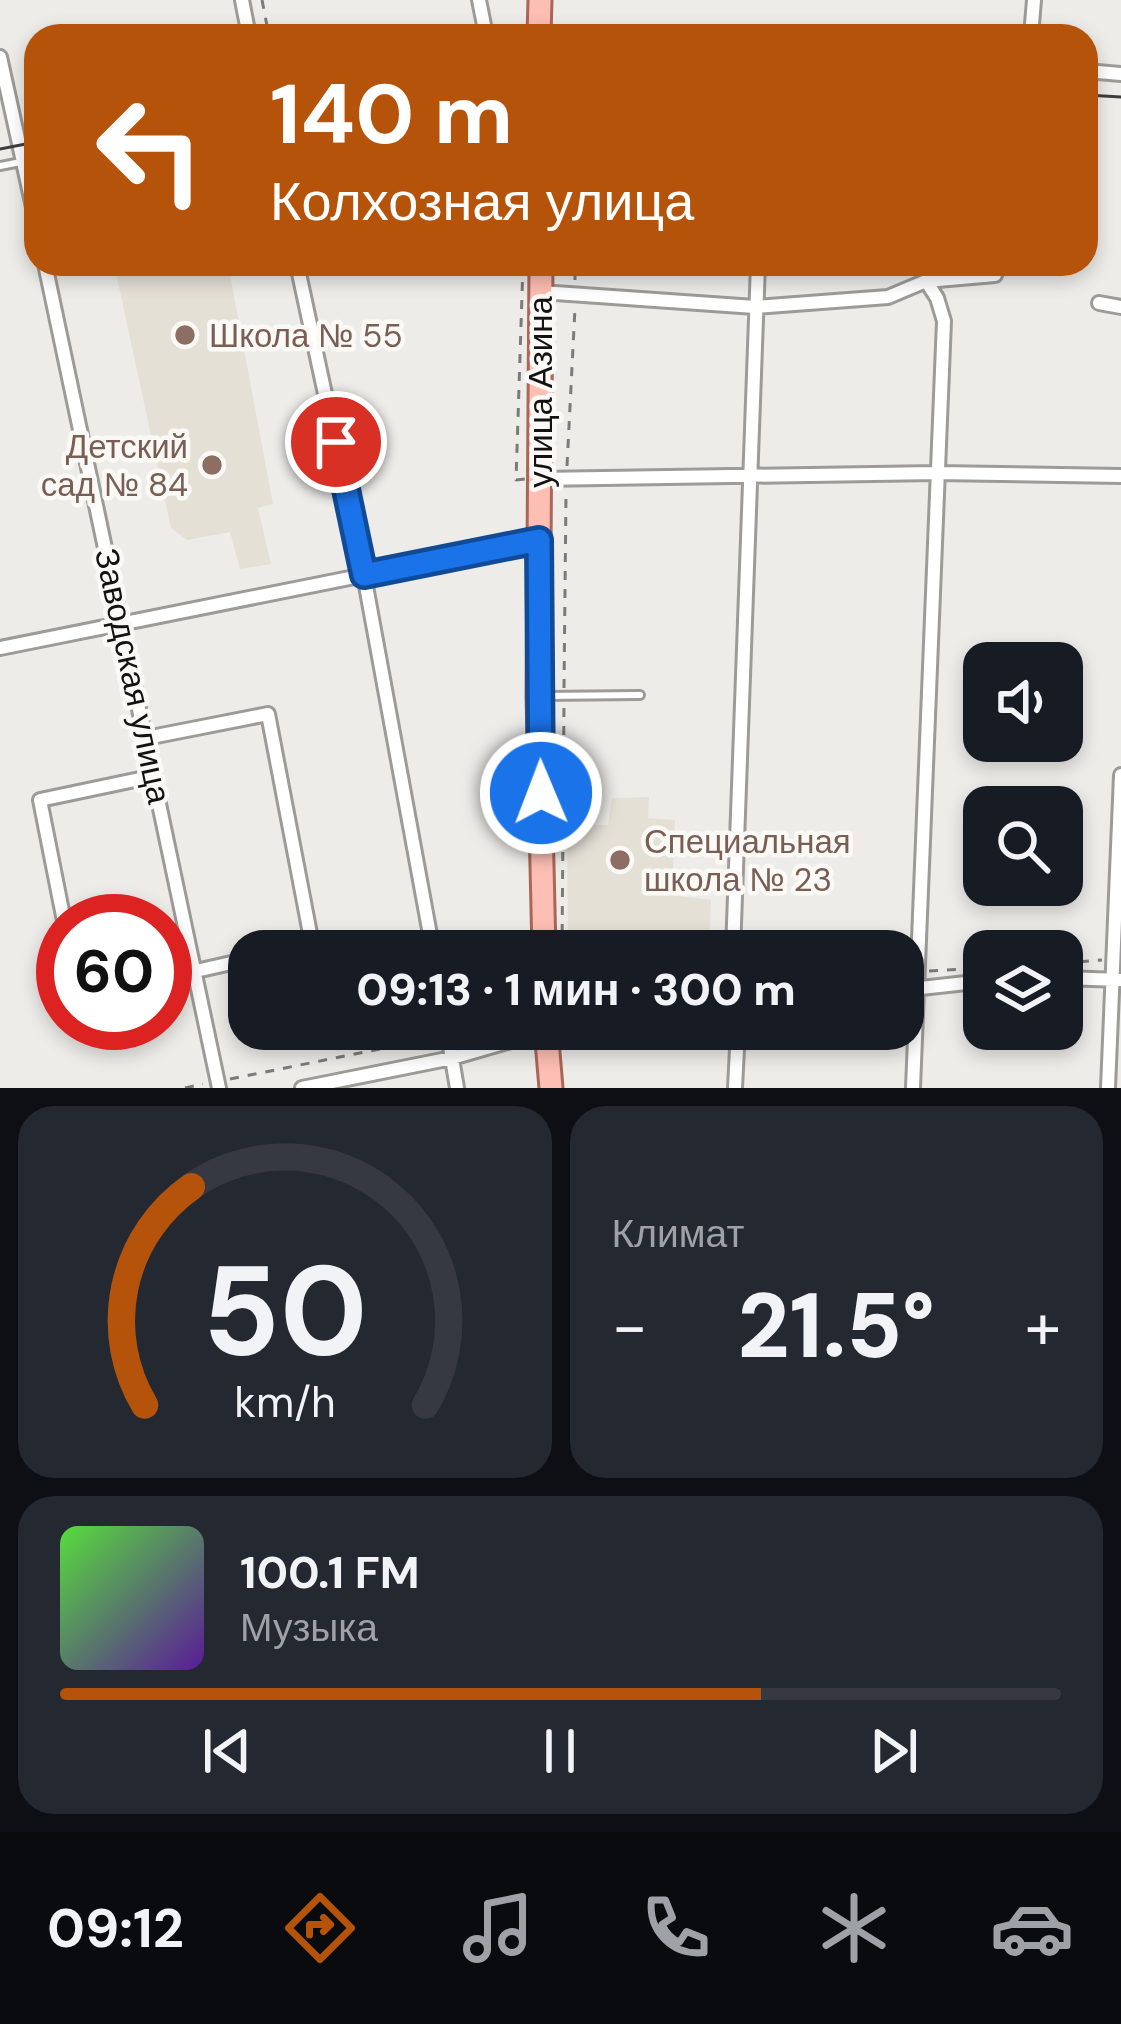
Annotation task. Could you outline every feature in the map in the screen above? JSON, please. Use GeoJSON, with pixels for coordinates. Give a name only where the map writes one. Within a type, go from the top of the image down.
{"type":"FeatureCollection","features":[{"type":"Feature","properties":{"kind":"main road","name":"улица Азина"},"geometry":{"type":"LineString","coordinates":[[541,276],[538,696],[544,930]]}},
{"type":"Feature","properties":{"kind":"main road"},"geometry":{"type":"LineString","coordinates":[[549,1050],[550,1088]]}},
{"type":"Feature","properties":{"kind":"street"},"geometry":{"type":"LineString","coordinates":[[0,57],[24,139]]}},
{"type":"Feature","properties":{"kind":"street","name":"Заводская улица"},"geometry":{"type":"LineString","coordinates":[[48,276],[219,1085]]}},
{"type":"Feature","properties":{"kind":"street"},"geometry":{"type":"LineString","coordinates":[[300,276],[364,575],[429,930]]}},
{"type":"Feature","properties":{"kind":"street"},"geometry":{"type":"LineString","coordinates":[[734,930],[757,276]]}},
{"type":"Feature","properties":{"kind":"street"},"geometry":{"type":"LineString","coordinates":[[541,292],[755,307],[888,297],[926,281],[958,276]]}},
{"type":"Feature","properties":{"kind":"street"},"geometry":{"type":"LineString","coordinates":[[922,930],[944,321],[926,281]]}},
{"type":"Feature","properties":{"kind":"street"},"geometry":{"type":"LineString","coordinates":[[1099,303],[1121,307]]}},
{"type":"Feature","properties":{"kind":"street"},"geometry":{"type":"LineString","coordinates":[[539,478],[938,472],[1121,476]]}},
{"type":"Feature","properties":{"kind":"street"},"geometry":{"type":"LineString","coordinates":[[0,648],[539,540]]}},
{"type":"Feature","properties":{"kind":"street"},"geometry":{"type":"LineString","coordinates":[[146,738],[268,714],[309,930]]}},
{"type":"Feature","properties":{"kind":"street"},"geometry":{"type":"LineString","coordinates":[[1108,1088],[1121,775]]}},
{"type":"Feature","properties":{"kind":"street"},"geometry":{"type":"LineString","coordinates":[[59,894],[40,800],[154,776]]}},
{"type":"Feature","properties":{"kind":"street"},"geometry":{"type":"LineString","coordinates":[[192,973],[228,964]]}},
{"type":"Feature","properties":{"kind":"street"},"geometry":{"type":"LineString","coordinates":[[1083,979],[1116,980]]}},
{"type":"Feature","properties":{"kind":"street"},"geometry":{"type":"LineString","coordinates":[[924,987],[963,983]]}},
{"type":"Feature","properties":{"kind":"street"},"geometry":{"type":"LineString","coordinates":[[451,1050],[457,1088]]}},
{"type":"Feature","properties":{"kind":"street"},"geometry":{"type":"LineString","coordinates":[[302,1088],[479,1050]]}},
{"type":"Feature","properties":{"kind":"street"},"geometry":{"type":"LineString","coordinates":[[735,1088],[737,1050]]}},
{"type":"Feature","properties":{"kind":"street"},"geometry":{"type":"LineString","coordinates":[[911,1050],[913,1088]]}},
{"type":"Feature","properties":{"kind":"lane"},"geometry":{"type":"LineString","coordinates":[[538,696],[640,695]]}},
{"type":"Feature","properties":{"kind":"path"},"geometry":{"type":"LineString","coordinates":[[523,276],[516,480],[539,478]]}},
{"type":"Feature","properties":{"kind":"path"},"geometry":{"type":"LineString","coordinates":[[562,930],[566,478],[575,276]]}},
{"type":"Feature","properties":{"kind":"path"},"geometry":{"type":"LineString","coordinates":[[1083,962],[1112,960]]}},
{"type":"Feature","properties":{"kind":"path"},"geometry":{"type":"LineString","coordinates":[[924,972],[963,969]]}},
{"type":"Feature","properties":{"kind":"path"},"geometry":{"type":"LineString","coordinates":[[185,1088],[379,1050]]}},
{"type":"Feature","properties":{"kind":"shaded area"},"geometry":{"type":"Polygon","coordinates":[[[117,276],[230,276],[273,504],[258,508],[271,564],[240,569],[230,532],[187,540],[171,528],[117,276]]]}},
{"type":"Feature","properties":{"kind":"shaded area","name":"Специальная школа № 23"},"geometry":{"type":"Polygon","coordinates":[[[649,797],[648,818],[675,820],[672,895],[711,900],[710,930],[568,930],[567,825],[608,825],[612,798],[649,797]]]}},
{"type":"Feature","properties":{"kind":"tram line"},"geometry":{"type":"LineString","coordinates":[[1098,96],[1121,97]]}},
{"type":"Feature","properties":{"kind":"tram line"},"geometry":{"type":"LineString","coordinates":[[0,149],[24,144]]}},
{"type":"Feature","properties":{"kind":"place","name":"Школа № 55"},"geometry":{"type":"Point","coordinates":[185,335]}},
{"type":"Feature","properties":{"kind":"place","name":"Детский сад № 84"},"geometry":{"type":"Point","coordinates":[212,465]}},
{"type":"Feature","properties":{"kind":"place","name":"Специальная школа № 23"},"geometry":{"type":"Point","coordinates":[620,860]}},
{"type":"Feature","properties":{"kind":"route"},"geometry":{"type":"LineString","coordinates":[[336,442],[364,575],[539,540],[541,793]]}}]}
